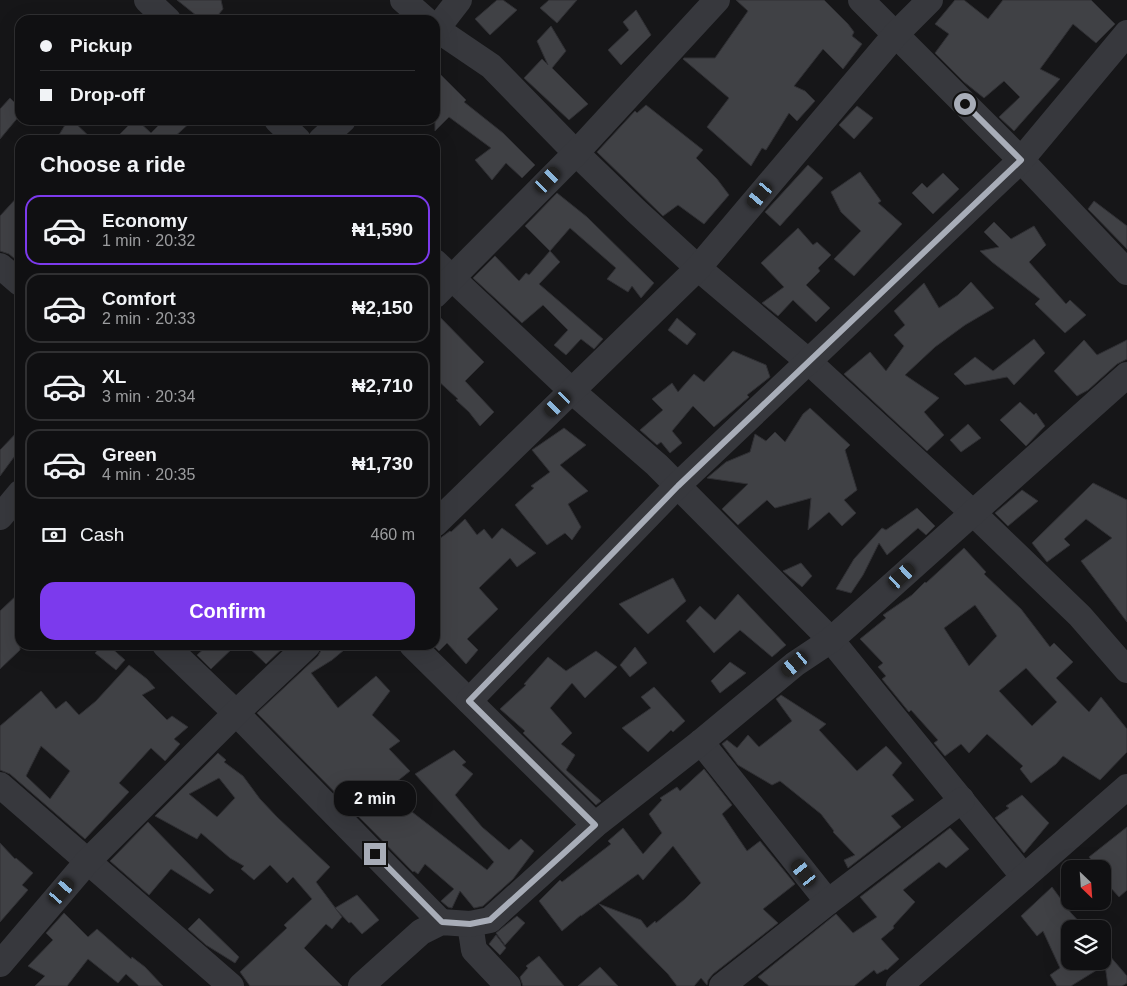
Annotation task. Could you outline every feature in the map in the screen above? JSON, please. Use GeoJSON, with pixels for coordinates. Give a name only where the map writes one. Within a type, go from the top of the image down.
{"type":"FeatureCollection","features":[{"type":"Feature","properties":{"kind":"street"},"geometry":{"type":"LineString","coordinates":[[147,0],[163,15]]}},
{"type":"Feature","properties":{"kind":"street"},"geometry":{"type":"LineString","coordinates":[[403,0],[420,15]]}},
{"type":"Feature","properties":{"kind":"street"},"geometry":{"type":"LineString","coordinates":[[440,20],[459,0]]}},
{"type":"Feature","properties":{"kind":"street"},"geometry":{"type":"LineString","coordinates":[[718,0],[576,153],[441,278],[657,465],[831,640],[1024,877]]}},
{"type":"Feature","properties":{"kind":"street"},"geometry":{"type":"LineString","coordinates":[[861,0],[1021,160],[1127,272]]}},
{"type":"Feature","properties":{"kind":"street"},"geometry":{"type":"LineString","coordinates":[[440,519],[698,268],[896,34],[930,0]]}},
{"type":"Feature","properties":{"kind":"street"},"geometry":{"type":"LineString","coordinates":[[440,32],[491,66],[636,211],[698,268],[809,362],[973,513],[1080,616],[1127,670]]}},
{"type":"Feature","properties":{"kind":"street"},"geometry":{"type":"LineString","coordinates":[[469,701],[678,486],[1021,160],[1127,33]]}},
{"type":"Feature","properties":{"kind":"street"},"geometry":{"type":"LineString","coordinates":[[282,125],[293,135]]}},
{"type":"Feature","properties":{"kind":"street"},"geometry":{"type":"LineString","coordinates":[[326,135],[338,125]]}},
{"type":"Feature","properties":{"kind":"street"},"geometry":{"type":"LineString","coordinates":[[0,266],[15,279]]}},
{"type":"Feature","properties":{"kind":"street"},"geometry":{"type":"LineString","coordinates":[[361,986],[421,932],[442,922],[470,924],[490,920],[595,825],[701,742],[795,664],[831,640],[1127,375]]}},
{"type":"Feature","properties":{"kind":"street"},"geometry":{"type":"LineString","coordinates":[[170,650],[236,713],[442,922]]}},
{"type":"Feature","properties":{"kind":"street"},"geometry":{"type":"LineString","coordinates":[[0,964],[87,862],[236,713],[303,650]]}},
{"type":"Feature","properties":{"kind":"street"},"geometry":{"type":"LineString","coordinates":[[417,650],[595,825]]}},
{"type":"Feature","properties":{"kind":"street"},"geometry":{"type":"LineString","coordinates":[[701,742],[828,902]]}},
{"type":"Feature","properties":{"kind":"street"},"geometry":{"type":"LineString","coordinates":[[0,785],[231,986]]}},
{"type":"Feature","properties":{"kind":"street"},"geometry":{"type":"LineString","coordinates":[[899,986],[1127,787]]}},
{"type":"Feature","properties":{"kind":"street"},"geometry":{"type":"LineString","coordinates":[[722,986],[962,800]]}},
{"type":"Feature","properties":{"kind":"street"},"geometry":{"type":"LineString","coordinates":[[470,924],[474,950],[508,986]]}},
{"type":"Feature","properties":{"kind":"building"},"geometry":{"type":"Polygon","coordinates":[[[177,0],[221,0],[223,9],[218,15],[196,15],[177,0]]]}},
{"type":"Feature","properties":{"kind":"building"},"geometry":{"type":"Polygon","coordinates":[[[497,0],[503,0],[517,10],[490,35],[475,19],[497,0]]]}},
{"type":"Feature","properties":{"kind":"building"},"geometry":{"type":"Polygon","coordinates":[[[549,0],[577,0],[557,23],[540,8],[549,0]]]}},
{"type":"Feature","properties":{"kind":"building"},"geometry":{"type":"Polygon","coordinates":[[[736,0],[824,0],[848,24],[854,32],[852,36],[862,44],[843,69],[823,49],[794,86],[805,91],[815,101],[797,121],[789,113],[766,150],[762,148],[751,166],[707,127],[729,98],[683,59],[715,58],[748,11],[736,0]]]}},
{"type":"Feature","properties":{"kind":"building"},"geometry":{"type":"Polygon","coordinates":[[[955,0],[964,0],[988,19],[1003,0],[1091,0],[1115,24],[1096,43],[1073,24],[1040,69],[1060,79],[1014,131],[999,117],[1020,97],[1004,81],[984,98],[964,82],[935,53],[949,34],[935,24],[955,0]]]}},
{"type":"Feature","properties":{"kind":"building"},"geometry":{"type":"Polygon","coordinates":[[[636,10],[651,35],[621,65],[608,50],[629,30],[623,22],[636,10]]]}},
{"type":"Feature","properties":{"kind":"building"},"geometry":{"type":"Polygon","coordinates":[[[551,26],[566,51],[552,68],[588,104],[569,120],[524,78],[542,59],[548,65],[537,41],[551,26]]]}},
{"type":"Feature","properties":{"kind":"building"},"geometry":{"type":"Polygon","coordinates":[[[440,74],[466,100],[464,102],[503,133],[535,165],[522,178],[506,163],[492,180],[475,160],[491,148],[449,117],[435,131],[435,125],[440,125],[440,74]]]}},
{"type":"Feature","properties":{"kind":"building"},"geometry":{"type":"Polygon","coordinates":[[[10,98],[15,103],[15,121],[0,139],[0,109],[10,98]]]}},
{"type":"Feature","properties":{"kind":"building"},"geometry":{"type":"Polygon","coordinates":[[[646,105],[703,150],[696,158],[717,179],[729,195],[704,224],[678,205],[663,216],[597,152],[635,111],[637,113],[646,105]]]}},
{"type":"Feature","properties":{"kind":"building"},"geometry":{"type":"Polygon","coordinates":[[[857,106],[873,118],[854,139],[839,125],[857,106]]]}},
{"type":"Feature","properties":{"kind":"building"},"geometry":{"type":"Polygon","coordinates":[[[65,125],[77,125],[88,135],[59,135],[65,125]]]}},
{"type":"Feature","properties":{"kind":"building"},"geometry":{"type":"Polygon","coordinates":[[[129,125],[142,125],[151,133],[159,125],[188,125],[176,135],[119,135],[129,125]]]}},
{"type":"Feature","properties":{"kind":"building"},"geometry":{"type":"Polygon","coordinates":[[[808,165],[823,178],[780,226],[765,212],[808,165]]]}},
{"type":"Feature","properties":{"kind":"building"},"geometry":{"type":"Polygon","coordinates":[[[860,172],[881,201],[878,203],[902,224],[854,276],[834,259],[861,231],[841,212],[831,192],[860,172]]]}},
{"type":"Feature","properties":{"kind":"building"},"geometry":{"type":"Polygon","coordinates":[[[943,173],[959,189],[933,214],[912,193],[922,183],[927,188],[943,173]]]}},
{"type":"Feature","properties":{"kind":"building"},"geometry":{"type":"Polygon","coordinates":[[[557,193],[587,217],[654,283],[641,298],[632,286],[628,292],[607,279],[616,268],[570,228],[550,251],[525,226],[557,193]]]}},
{"type":"Feature","properties":{"kind":"building"},"geometry":{"type":"Polygon","coordinates":[[[15,200],[15,259],[9,254],[0,251],[0,216],[15,200]]]}},
{"type":"Feature","properties":{"kind":"building"},"geometry":{"type":"Polygon","coordinates":[[[1094,201],[1127,226],[1127,249],[1088,209],[1094,201]]]}},
{"type":"Feature","properties":{"kind":"building"},"geometry":{"type":"Polygon","coordinates":[[[994,222],[1011,239],[1034,226],[1046,245],[1029,262],[1066,304],[1070,300],[1086,315],[1065,333],[1035,304],[1040,299],[980,251],[999,247],[984,232],[994,222]]]}},
{"type":"Feature","properties":{"kind":"building"},"geometry":{"type":"Polygon","coordinates":[[[798,228],[813,245],[817,242],[831,255],[818,268],[820,271],[806,285],[830,308],[816,322],[793,300],[778,316],[762,303],[784,287],[761,263],[798,228]]]}},
{"type":"Feature","properties":{"kind":"building"},"geometry":{"type":"Polygon","coordinates":[[[550,251],[560,262],[539,284],[603,339],[594,349],[581,339],[566,355],[554,345],[568,330],[543,305],[522,323],[473,278],[495,256],[519,281],[526,273],[529,275],[550,251]]]}},
{"type":"Feature","properties":{"kind":"building"},"geometry":{"type":"Polygon","coordinates":[[[971,282],[994,308],[965,325],[935,347],[905,375],[939,398],[924,412],[944,435],[927,451],[844,374],[870,352],[886,371],[904,346],[894,335],[905,325],[894,311],[924,283],[939,308],[958,295],[971,282]]]}},
{"type":"Feature","properties":{"kind":"building"},"geometry":{"type":"Polygon","coordinates":[[[440,317],[484,362],[465,381],[494,412],[480,426],[456,400],[458,399],[440,383],[440,317]]]}},
{"type":"Feature","properties":{"kind":"building"},"geometry":{"type":"Polygon","coordinates":[[[677,318],[696,334],[687,345],[668,330],[677,318]]]}},
{"type":"Feature","properties":{"kind":"building"},"geometry":{"type":"Polygon","coordinates":[[[1034,339],[1045,353],[1014,385],[1007,377],[965,385],[954,374],[975,357],[993,371],[1034,339]]]}},
{"type":"Feature","properties":{"kind":"building"},"geometry":{"type":"Polygon","coordinates":[[[1084,340],[1097,355],[1127,340],[1127,359],[1117,364],[1088,390],[1077,396],[1054,371],[1084,340]]]}},
{"type":"Feature","properties":{"kind":"building"},"geometry":{"type":"Polygon","coordinates":[[[733,351],[766,365],[770,377],[747,395],[749,397],[714,427],[693,406],[672,431],[682,443],[670,453],[661,442],[657,445],[640,430],[663,410],[652,399],[672,383],[678,392],[694,374],[704,382],[733,351]]]}},
{"type":"Feature","properties":{"kind":"building"},"geometry":{"type":"Polygon","coordinates":[[[1020,402],[1034,415],[1036,413],[1045,426],[1026,446],[1000,420],[1020,402]]]}},
{"type":"Feature","properties":{"kind":"building"},"geometry":{"type":"Polygon","coordinates":[[[810,408],[850,445],[845,450],[857,490],[844,500],[856,513],[842,526],[829,512],[808,530],[811,498],[775,508],[767,500],[738,525],[722,509],[748,484],[707,478],[726,462],[750,452],[755,434],[766,441],[775,432],[785,442],[803,414],[810,408]]]}},
{"type":"Feature","properties":{"kind":"building"},"geometry":{"type":"Polygon","coordinates":[[[968,424],[981,438],[961,452],[950,440],[968,424]]]}},
{"type":"Feature","properties":{"kind":"building"},"geometry":{"type":"Polygon","coordinates":[[[564,428],[586,445],[560,465],[588,491],[568,504],[581,527],[572,540],[565,533],[547,545],[515,505],[534,488],[531,486],[550,472],[532,450],[564,428]]]}},
{"type":"Feature","properties":{"kind":"building"},"geometry":{"type":"Polygon","coordinates":[[[15,434],[15,456],[0,476],[0,450],[15,434]]]}},
{"type":"Feature","properties":{"kind":"building"},"geometry":{"type":"Polygon","coordinates":[[[1093,483],[1127,500],[1127,622],[1081,561],[1112,538],[1086,519],[1064,539],[1070,545],[1047,562],[1032,543],[1093,483]]]}},
{"type":"Feature","properties":{"kind":"building"},"geometry":{"type":"Polygon","coordinates":[[[1022,490],[1038,501],[1008,526],[995,513],[1022,490]]]}},
{"type":"Feature","properties":{"kind":"building"},"geometry":{"type":"Polygon","coordinates":[[[917,508],[935,526],[926,535],[918,528],[887,555],[879,543],[863,575],[851,593],[836,589],[854,559],[882,528],[886,530],[917,508]]]}},
{"type":"Feature","properties":{"kind":"building"},"geometry":{"type":"Polygon","coordinates":[[[465,519],[477,535],[484,529],[492,539],[502,528],[536,553],[517,567],[510,558],[479,588],[498,609],[467,639],[478,650],[466,664],[447,643],[440,650],[440,538],[451,532],[465,519]]]}},
{"type":"Feature","properties":{"kind":"building"},"geometry":{"type":"Polygon","coordinates":[[[964,548],[986,572],[984,574],[1021,609],[1050,647],[1054,643],[1073,662],[1056,678],[1089,712],[1101,697],[1127,729],[1127,752],[1100,780],[1063,756],[1056,764],[1031,783],[1020,769],[1023,766],[987,734],[969,753],[961,744],[945,756],[934,743],[938,740],[911,710],[909,712],[882,679],[886,676],[878,667],[883,663],[860,639],[886,618],[883,615],[926,583],[964,548]],[[975,605],[944,628],[969,666],[997,636],[975,605]],[[1026,668],[999,691],[1032,726],[1057,702],[1026,668]]]}},
{"type":"Feature","properties":{"kind":"building"},"geometry":{"type":"Polygon","coordinates":[[[801,563],[812,576],[802,587],[783,571],[801,563]]]}},
{"type":"Feature","properties":{"kind":"building"},"geometry":{"type":"Polygon","coordinates":[[[673,578],[686,601],[648,634],[619,604],[673,578]]]}},
{"type":"Feature","properties":{"kind":"building"},"geometry":{"type":"Polygon","coordinates":[[[738,594],[786,645],[772,657],[740,630],[714,653],[686,621],[700,606],[715,620],[738,594]]]}},
{"type":"Feature","properties":{"kind":"building"},"geometry":{"type":"Polygon","coordinates":[[[15,597],[15,650],[20,650],[0,669],[0,611],[15,597]]]}},
{"type":"Feature","properties":{"kind":"building"},"geometry":{"type":"Polygon","coordinates":[[[635,647],[647,663],[630,677],[620,665],[635,647]]]}},
{"type":"Feature","properties":{"kind":"building"},"geometry":{"type":"Polygon","coordinates":[[[98,650],[114,650],[125,660],[116,670],[95,653],[98,650]]]}},
{"type":"Feature","properties":{"kind":"building"},"geometry":{"type":"Polygon","coordinates":[[[202,650],[231,650],[211,669],[197,655],[202,650]]]}},
{"type":"Feature","properties":{"kind":"building"},"geometry":{"type":"Polygon","coordinates":[[[251,650],[281,650],[266,664],[251,650]]]}},
{"type":"Feature","properties":{"kind":"building"},"geometry":{"type":"Polygon","coordinates":[[[321,650],[344,650],[311,673],[338,708],[376,676],[390,691],[372,715],[400,741],[389,749],[410,771],[385,791],[487,870],[494,862],[415,774],[454,750],[466,762],[462,765],[473,774],[455,795],[482,827],[509,850],[521,839],[534,851],[513,879],[483,906],[474,908],[460,891],[452,908],[448,907],[441,901],[454,889],[425,864],[418,874],[413,872],[257,713],[318,656],[321,650]]]}},
{"type":"Feature","properties":{"kind":"building"},"geometry":{"type":"Polygon","coordinates":[[[596,651],[617,667],[585,698],[572,683],[550,708],[572,733],[561,744],[575,755],[566,770],[601,801],[596,805],[523,733],[525,731],[500,709],[526,685],[524,684],[548,657],[566,671],[596,651]]]}},
{"type":"Feature","properties":{"kind":"building"},"geometry":{"type":"Polygon","coordinates":[[[730,662],[746,673],[720,693],[711,681],[730,662]]]}},
{"type":"Feature","properties":{"kind":"building"},"geometry":{"type":"Polygon","coordinates":[[[129,665],[155,688],[142,695],[167,720],[172,716],[188,727],[174,739],[180,744],[165,761],[151,748],[119,783],[129,792],[85,839],[10,774],[0,770],[0,726],[41,691],[56,709],[66,701],[79,715],[96,701],[129,665]],[[41,746],[26,776],[50,799],[70,771],[41,746]]]}},
{"type":"Feature","properties":{"kind":"building"},"geometry":{"type":"Polygon","coordinates":[[[654,687],[685,721],[673,732],[671,730],[648,752],[622,728],[651,708],[641,697],[654,687]]]}},
{"type":"Feature","properties":{"kind":"building"},"geometry":{"type":"Polygon","coordinates":[[[781,695],[826,724],[819,730],[857,771],[886,746],[902,763],[892,775],[914,800],[891,816],[901,827],[848,868],[844,860],[855,855],[833,832],[821,814],[780,781],[772,785],[738,765],[722,744],[727,740],[737,748],[748,735],[759,747],[792,721],[776,699],[781,695]]]}},
{"type":"Feature","properties":{"kind":"building"},"geometry":{"type":"Polygon","coordinates":[[[218,753],[226,760],[224,762],[243,776],[260,799],[277,817],[330,867],[316,882],[342,917],[332,929],[326,924],[304,948],[342,986],[250,986],[240,972],[287,928],[284,925],[312,899],[293,877],[287,883],[270,865],[254,880],[241,869],[244,866],[230,858],[201,833],[197,839],[155,816],[218,753]],[[219,778],[189,794],[217,817],[235,798],[219,778]]]}},
{"type":"Feature","properties":{"kind":"building"},"geometry":{"type":"Polygon","coordinates":[[[704,769],[732,805],[722,814],[747,851],[760,841],[795,884],[763,909],[778,923],[713,974],[708,980],[707,985],[701,978],[694,986],[677,986],[668,974],[599,904],[641,920],[647,928],[655,921],[656,923],[701,883],[673,846],[643,880],[638,874],[562,931],[539,901],[560,880],[562,882],[611,844],[608,841],[623,828],[643,854],[662,833],[649,814],[662,800],[660,798],[677,787],[680,791],[704,769]]]}},
{"type":"Feature","properties":{"kind":"building"},"geometry":{"type":"Polygon","coordinates":[[[1022,795],[1049,823],[1024,853],[995,818],[1009,808],[1006,806],[1022,795]]]}},
{"type":"Feature","properties":{"kind":"building"},"geometry":{"type":"Polygon","coordinates":[[[148,822],[214,890],[210,894],[171,869],[149,895],[110,861],[148,822]]]}},
{"type":"Feature","properties":{"kind":"building"},"geometry":{"type":"Polygon","coordinates":[[[1127,827],[1127,890],[1119,897],[1111,888],[1111,860],[1092,860],[1089,857],[1127,827]]]}},
{"type":"Feature","properties":{"kind":"building"},"geometry":{"type":"Polygon","coordinates":[[[950,828],[969,849],[946,868],[939,862],[903,890],[915,902],[893,926],[894,928],[881,939],[899,959],[887,970],[877,974],[874,970],[854,986],[769,986],[758,977],[836,914],[853,933],[877,917],[860,897],[950,828]]]}},
{"type":"Feature","properties":{"kind":"building"},"geometry":{"type":"Polygon","coordinates":[[[0,843],[15,859],[33,873],[22,885],[28,890],[0,922],[0,843]]]}},
{"type":"Feature","properties":{"kind":"building"},"geometry":{"type":"Polygon","coordinates":[[[1052,887],[1061,899],[1061,910],[1069,910],[1078,920],[1061,920],[1061,970],[1097,970],[1071,986],[1057,986],[1050,975],[1060,968],[1043,931],[1037,936],[1021,916],[1052,887]]]}},
{"type":"Feature","properties":{"kind":"building"},"geometry":{"type":"Polygon","coordinates":[[[357,895],[379,920],[362,934],[335,908],[357,895]]]}},
{"type":"Feature","properties":{"kind":"building"},"geometry":{"type":"Polygon","coordinates":[[[64,913],[88,937],[97,929],[131,959],[132,957],[145,967],[163,986],[139,986],[126,974],[118,983],[88,959],[67,986],[35,986],[45,976],[28,966],[53,940],[46,933],[64,913]]]}},
{"type":"Feature","properties":{"kind":"building"},"geometry":{"type":"Polygon","coordinates":[[[517,916],[525,923],[505,945],[496,933],[517,916]]]}},
{"type":"Feature","properties":{"kind":"building"},"geometry":{"type":"Polygon","coordinates":[[[199,918],[239,957],[235,963],[206,945],[188,929],[199,918]]]}},
{"type":"Feature","properties":{"kind":"building"},"geometry":{"type":"Polygon","coordinates":[[[496,935],[506,948],[500,955],[489,944],[496,935]]]}},
{"type":"Feature","properties":{"kind":"building"},"geometry":{"type":"Polygon","coordinates":[[[539,956],[564,986],[523,986],[520,977],[528,968],[526,966],[539,956]]]}},
{"type":"Feature","properties":{"kind":"building"},"geometry":{"type":"Polygon","coordinates":[[[1111,957],[1127,976],[1127,983],[1122,986],[1108,986],[1106,970],[1111,970],[1111,957]]]}},
{"type":"Feature","properties":{"kind":"building"},"geometry":{"type":"Polygon","coordinates":[[[600,967],[618,986],[578,986],[600,967]]]}},
{"type":"Feature","properties":{"kind":"route"},"geometry":{"type":"LineString","coordinates":[[375,854],[442,922],[470,924],[490,920],[595,825],[469,701],[678,486],[1021,160],[965,104]]}}]}
